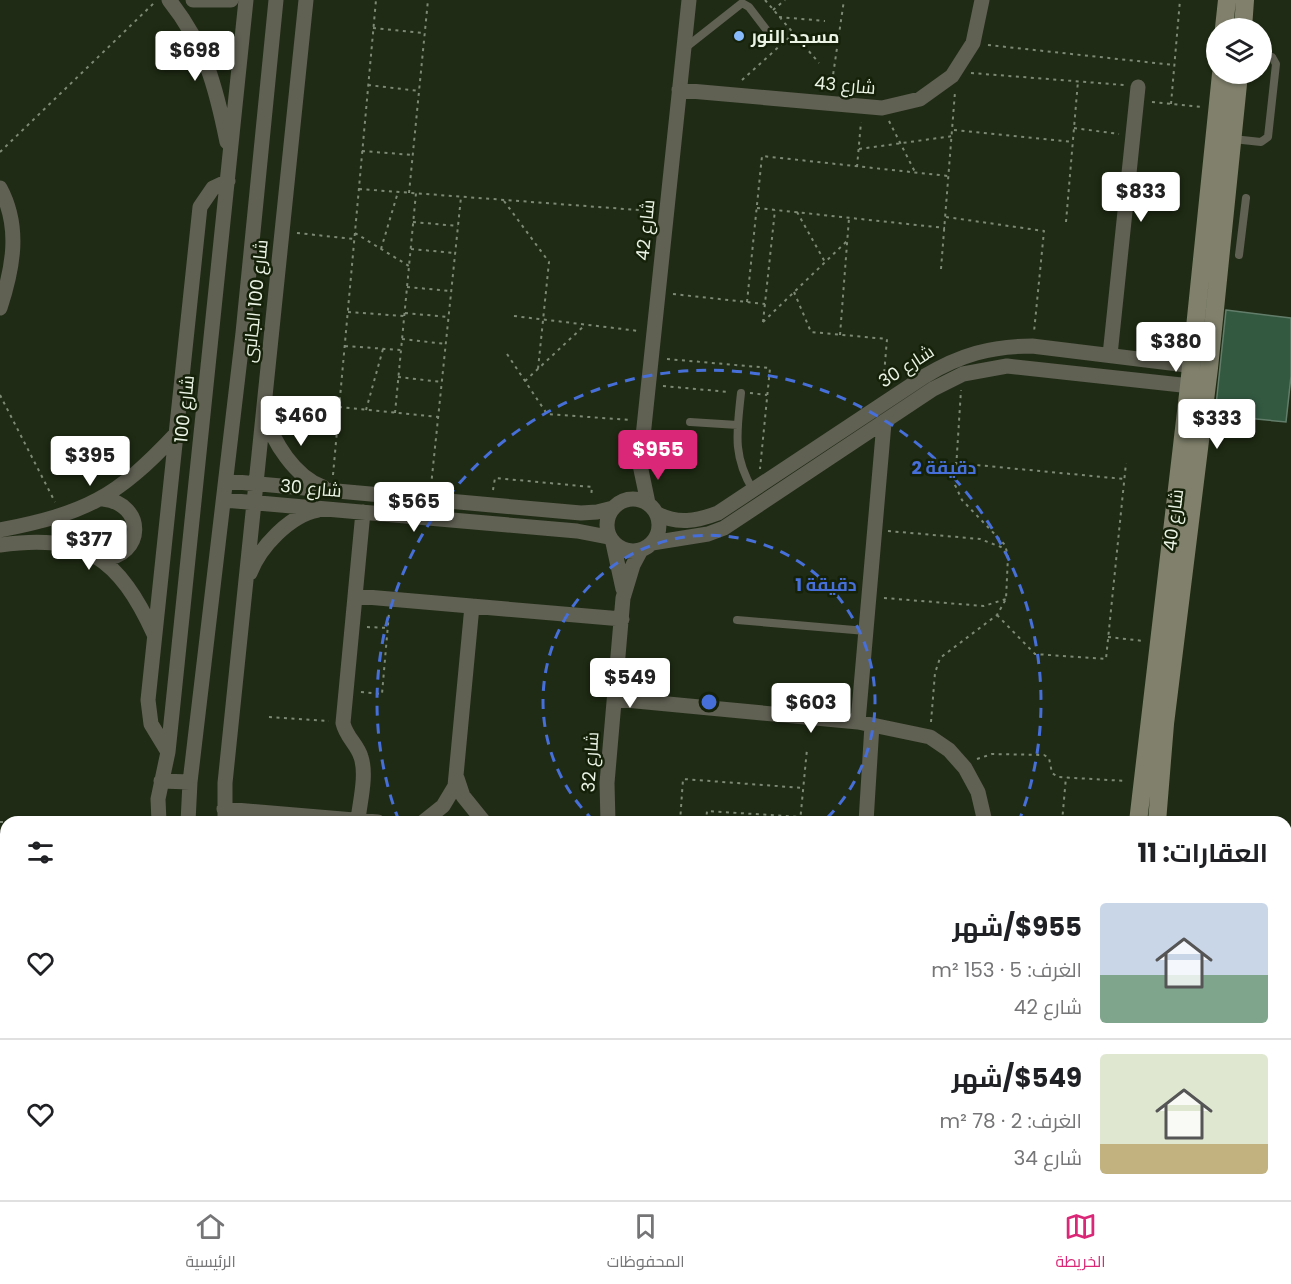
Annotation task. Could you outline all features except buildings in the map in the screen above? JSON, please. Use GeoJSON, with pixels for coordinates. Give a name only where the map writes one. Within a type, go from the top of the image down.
{"type":"FeatureCollection","features":[{"type":"Feature","properties":{"kind":"street"},"geometry":{"type":"LineString","coordinates":[[169,0],[201,49],[217,98],[230,158]]}},
{"type":"Feature","properties":{"kind":"street"},"geometry":{"type":"LineString","coordinates":[[193,0],[231,0]]}},
{"type":"Feature","properties":{"kind":"street","name":"شارع 100"},"geometry":{"type":"LineString","coordinates":[[159,816],[161,781],[168,752],[246,0]]}},
{"type":"Feature","properties":{"kind":"street"},"geometry":{"type":"LineString","coordinates":[[188,816],[190,782],[224,500],[276,0]]}},
{"type":"Feature","properties":{"kind":"street","name":"شارع 100 الجانبى"},"geometry":{"type":"LineString","coordinates":[[225,815],[245,584],[306,0]]}},
{"type":"Feature","properties":{"kind":"street","name":"شارع 42"},"geometry":{"type":"LineString","coordinates":[[652,508],[640,465],[689,0]]}},
{"type":"Feature","properties":{"kind":"street","name":"شارع 43"},"geometry":{"type":"LineString","coordinates":[[680,90],[882,108],[920,99],[952,76],[973,43],[982,0]]}},
{"type":"Feature","properties":{"kind":"street"},"geometry":{"type":"LineString","coordinates":[[1225,18],[1227,0]]}},
{"type":"Feature","properties":{"kind":"street"},"geometry":{"type":"LineString","coordinates":[[1244,18],[1245,0]]}},
{"type":"Feature","properties":{"kind":"street","name":"شارع 40"},"geometry":{"type":"LineString","coordinates":[[1157,816],[1200,367],[1220,84]]}},
{"type":"Feature","properties":{"kind":"street","name":"شارع 40"},"geometry":{"type":"LineString","coordinates":[[1200,367],[1223,228],[1238,84]]}},
{"type":"Feature","properties":{"kind":"street"},"geometry":{"type":"LineString","coordinates":[[1110,356],[1138,94]]}},
{"type":"Feature","properties":{"kind":"street"},"geometry":{"type":"LineString","coordinates":[[168,752],[156,735],[149,712],[176,434],[200,207],[202,200],[213,188],[228,181]]}},
{"type":"Feature","properties":{"kind":"street"},"geometry":{"type":"LineString","coordinates":[[0,188],[15,231],[10,277],[0,308]]}},
{"type":"Feature","properties":{"kind":"street","name":"شارع 30"},"geometry":{"type":"LineString","coordinates":[[652,508],[676,520],[704,518],[753,490],[950,361],[976,351],[1004,346],[1032,346],[1200,367]]}},
{"type":"Feature","properties":{"kind":"street"},"geometry":{"type":"LineString","coordinates":[[1154,382],[1160,372],[1156,361]]}},
{"type":"Feature","properties":{"kind":"street","name":"شارع 30"},"geometry":{"type":"LineString","coordinates":[[647,547],[700,536],[724,528],[933,389],[963,374],[1007,366],[1198,387]]}},
{"type":"Feature","properties":{"kind":"street","name":"شارع 40"},"geometry":{"type":"LineString","coordinates":[[1139,816],[1158,643],[1198,387]]}},
{"type":"Feature","properties":{"kind":"street"},"geometry":{"type":"LineString","coordinates":[[263,410],[274,438],[297,469],[307,479],[332,490]]}},
{"type":"Feature","properties":{"kind":"street"},"geometry":{"type":"LineString","coordinates":[[866,816],[866,631],[884,423]]}},
{"type":"Feature","properties":{"kind":"street"},"geometry":{"type":"LineString","coordinates":[[0,530],[73,513],[103,499],[148,463],[176,434]]}},
{"type":"Feature","properties":{"kind":"street","name":"شارع 42"},"geometry":{"type":"LineString","coordinates":[[618,504],[640,465]]}},
{"type":"Feature","properties":{"kind":"street","name":"شارع 30"},"geometry":{"type":"LineString","coordinates":[[226,481],[590,513],[618,504]]}},
{"type":"Feature","properties":{"kind":"street"},"geometry":{"type":"LineString","coordinates":[[102,559],[121,555],[129,548],[135,530],[129,511],[122,504],[103,499]]}},
{"type":"Feature","properties":{"kind":"street"},"geometry":{"type":"LineString","coordinates":[[636,499],[652,508],[659,529],[647,547],[624,550],[610,540],[606,523],[618,504],[636,499]]}},
{"type":"Feature","properties":{"kind":"street","name":"شارع 30"},"geometry":{"type":"LineString","coordinates":[[224,500],[577,531],[610,540]]}},
{"type":"Feature","properties":{"kind":"street"},"geometry":{"type":"LineString","coordinates":[[245,584],[251,569],[269,543],[302,515],[324,509]]}},
{"type":"Feature","properties":{"kind":"street"},"geometry":{"type":"LineString","coordinates":[[358,816],[363,767],[358,750],[349,740],[343,723],[363,512]]}},
{"type":"Feature","properties":{"kind":"street","name":"شارع 32"},"geometry":{"type":"LineString","coordinates":[[608,816],[607,783],[623,598],[622,578],[610,540]]}},
{"type":"Feature","properties":{"kind":"street"},"geometry":{"type":"LineString","coordinates":[[0,545],[29,541],[61,543],[102,559],[127,586],[155,636]]}},
{"type":"Feature","properties":{"kind":"street","name":"شارع 32"},"geometry":{"type":"LineString","coordinates":[[623,598],[633,565],[647,547]]}},
{"type":"Feature","properties":{"kind":"street"},"geometry":{"type":"LineString","coordinates":[[355,596],[622,619]]}},
{"type":"Feature","properties":{"kind":"street"},"geometry":{"type":"LineString","coordinates":[[432,816],[450,797],[457,775],[472,606]]}},
{"type":"Feature","properties":{"kind":"street"},"geometry":{"type":"LineString","coordinates":[[615,699],[865,724],[930,737],[949,750],[965,768],[978,792],[983,816]]}},
{"type":"Feature","properties":{"kind":"street"},"geometry":{"type":"LineString","coordinates":[[457,775],[463,796],[479,816]]}},
{"type":"Feature","properties":{"kind":"street"},"geometry":{"type":"LineString","coordinates":[[161,781],[190,782]]}},
{"type":"Feature","properties":{"kind":"street"},"geometry":{"type":"LineString","coordinates":[[225,815],[252,816]]}},
{"type":"Feature","properties":{"kind":"lane"},"geometry":{"type":"LineString","coordinates":[[684,49],[742,3],[749,7],[772,37]]}},
{"type":"Feature","properties":{"kind":"lane"},"geometry":{"type":"LineString","coordinates":[[1233,139],[1261,142],[1268,137],[1276,64],[1272,57]]}},
{"type":"Feature","properties":{"kind":"lane"},"geometry":{"type":"LineString","coordinates":[[1239,255],[1246,198]]}},
{"type":"Feature","properties":{"kind":"lane"},"geometry":{"type":"LineString","coordinates":[[1223,228],[1243,229]]}},
{"type":"Feature","properties":{"kind":"lane"},"geometry":{"type":"LineString","coordinates":[[741,393],[738,456],[743,474],[753,490]]}},
{"type":"Feature","properties":{"kind":"lane"},"geometry":{"type":"LineString","coordinates":[[690,422],[738,425]]}},
{"type":"Feature","properties":{"kind":"lane"},"geometry":{"type":"LineString","coordinates":[[737,620],[866,631]]}},
{"type":"Feature","properties":{"kind":"path"},"geometry":{"type":"LineString","coordinates":[[0,152],[157,0]]}},
{"type":"Feature","properties":{"kind":"path"},"geometry":{"type":"LineString","coordinates":[[332,490],[376,0]]}},
{"type":"Feature","properties":{"kind":"path"},"geometry":{"type":"LineString","coordinates":[[409,193],[428,0]]}},
{"type":"Feature","properties":{"kind":"path"},"geometry":{"type":"LineString","coordinates":[[765,0],[819,63]]}},
{"type":"Feature","properties":{"kind":"path"},"geometry":{"type":"LineString","coordinates":[[773,10],[785,0]]}},
{"type":"Feature","properties":{"kind":"path"},"geometry":{"type":"LineString","coordinates":[[829,103],[844,0]]}},
{"type":"Feature","properties":{"kind":"path"},"geometry":{"type":"LineString","coordinates":[[1171,104],[1180,0]]}},
{"type":"Feature","properties":{"kind":"path"},"geometry":{"type":"LineString","coordinates":[[779,17],[825,21]]}},
{"type":"Feature","properties":{"kind":"path"},"geometry":{"type":"LineString","coordinates":[[373,28],[425,34]]}},
{"type":"Feature","properties":{"kind":"path"},"geometry":{"type":"LineString","coordinates":[[726,94],[794,34]]}},
{"type":"Feature","properties":{"kind":"path"},"geometry":{"type":"LineString","coordinates":[[973,43],[1174,65]]}},
{"type":"Feature","properties":{"kind":"path"},"geometry":{"type":"LineString","coordinates":[[941,269],[956,99],[952,76],[985,73],[1078,81],[1171,104],[1218,109]]}},
{"type":"Feature","properties":{"kind":"path"},"geometry":{"type":"LineString","coordinates":[[1066,222],[1078,81]]}},
{"type":"Feature","properties":{"kind":"path"},"geometry":{"type":"LineString","coordinates":[[368,85],[419,91]]}},
{"type":"Feature","properties":{"kind":"path"},"geometry":{"type":"LineString","coordinates":[[857,166],[862,106]]}},
{"type":"Feature","properties":{"kind":"path"},"geometry":{"type":"LineString","coordinates":[[882,108],[915,173]]}},
{"type":"Feature","properties":{"kind":"path"},"geometry":{"type":"LineString","coordinates":[[1074,128],[1133,136]]}},
{"type":"Feature","properties":{"kind":"path"},"geometry":{"type":"LineString","coordinates":[[954,130],[1073,142]]}},
{"type":"Feature","properties":{"kind":"path"},"geometry":{"type":"LineString","coordinates":[[859,149],[953,136]]}},
{"type":"Feature","properties":{"kind":"path"},"geometry":{"type":"LineString","coordinates":[[362,151],[413,155]]}},
{"type":"Feature","properties":{"kind":"path"},"geometry":{"type":"LineString","coordinates":[[747,302],[762,156],[950,176]]}},
{"type":"Feature","properties":{"kind":"path"},"geometry":{"type":"LineString","coordinates":[[359,189],[666,212]]}},
{"type":"Feature","properties":{"kind":"path"},"geometry":{"type":"LineString","coordinates":[[381,249],[398,192]]}},
{"type":"Feature","properties":{"kind":"path"},"geometry":{"type":"LineString","coordinates":[[395,413],[416,194]]}},
{"type":"Feature","properties":{"kind":"path"},"geometry":{"type":"LineString","coordinates":[[430,499],[460,197]]}},
{"type":"Feature","properties":{"kind":"path"},"geometry":{"type":"LineString","coordinates":[[502,200],[549,262],[538,369]]}},
{"type":"Feature","properties":{"kind":"path"},"geometry":{"type":"LineString","coordinates":[[757,208],[945,228]]}},
{"type":"Feature","properties":{"kind":"path"},"geometry":{"type":"LineString","coordinates":[[775,210],[763,322],[847,241]]}},
{"type":"Feature","properties":{"kind":"path"},"geometry":{"type":"LineString","coordinates":[[797,212],[825,262]]}},
{"type":"Feature","properties":{"kind":"path"},"geometry":{"type":"LineString","coordinates":[[946,217],[1044,231],[1032,346]]}},
{"type":"Feature","properties":{"kind":"path"},"geometry":{"type":"LineString","coordinates":[[840,335],[849,218]]}},
{"type":"Feature","properties":{"kind":"path"},"geometry":{"type":"LineString","coordinates":[[413,222],[458,226]]}},
{"type":"Feature","properties":{"kind":"path"},"geometry":{"type":"LineString","coordinates":[[282,232],[354,239]]}},
{"type":"Feature","properties":{"kind":"path"},"geometry":{"type":"LineString","coordinates":[[355,233],[409,266]]}},
{"type":"Feature","properties":{"kind":"path"},"geometry":{"type":"LineString","coordinates":[[411,249],[455,253]]}},
{"type":"Feature","properties":{"kind":"path"},"geometry":{"type":"LineString","coordinates":[[407,287],[451,291]]}},
{"type":"Feature","properties":{"kind":"path"},"geometry":{"type":"LineString","coordinates":[[794,292],[811,332],[887,339],[882,404]]}},
{"type":"Feature","properties":{"kind":"path"},"geometry":{"type":"LineString","coordinates":[[658,293],[765,304]]}},
{"type":"Feature","properties":{"kind":"path"},"geometry":{"type":"LineString","coordinates":[[348,312],[448,317]]}},
{"type":"Feature","properties":{"kind":"path"},"geometry":{"type":"LineString","coordinates":[[514,316],[654,332]]}},
{"type":"Feature","properties":{"kind":"path"},"geometry":{"type":"LineString","coordinates":[[525,381],[585,324]]}},
{"type":"Feature","properties":{"kind":"path"},"geometry":{"type":"LineString","coordinates":[[402,339],[446,344]]}},
{"type":"Feature","properties":{"kind":"path"},"geometry":{"type":"LineString","coordinates":[[345,346],[401,350]]}},
{"type":"Feature","properties":{"kind":"path"},"geometry":{"type":"LineString","coordinates":[[366,410],[383,349]]}},
{"type":"Feature","properties":{"kind":"path"},"geometry":{"type":"LineString","coordinates":[[507,354],[547,414],[644,422]]}},
{"type":"Feature","properties":{"kind":"path"},"geometry":{"type":"LineString","coordinates":[[930,737],[935,673],[940,658],[996,615],[1006,599],[1008,556],[1005,545],[958,493],[954,477],[963,374]]}},
{"type":"Feature","properties":{"kind":"path"},"geometry":{"type":"LineString","coordinates":[[398,377],[442,382]]}},
{"type":"Feature","properties":{"kind":"path"},"geometry":{"type":"LineString","coordinates":[[648,384],[767,395]]}},
{"type":"Feature","properties":{"kind":"path"},"geometry":{"type":"LineString","coordinates":[[0,395],[54,500],[73,513]]}},
{"type":"Feature","properties":{"kind":"path"},"geometry":{"type":"LineString","coordinates":[[339,408],[438,417]]}},
{"type":"Feature","properties":{"kind":"path"},"geometry":{"type":"LineString","coordinates":[[955,463],[1124,478]]}},
{"type":"Feature","properties":{"kind":"path"},"geometry":{"type":"LineString","coordinates":[[996,615],[1035,654],[1106,660],[1126,463]]}},
{"type":"Feature","properties":{"kind":"path"},"geometry":{"type":"LineString","coordinates":[[492,505],[495,478],[592,487],[590,513]]}},
{"type":"Feature","properties":{"kind":"path"},"geometry":{"type":"LineString","coordinates":[[874,530],[980,539],[1001,547],[1008,556]]}},
{"type":"Feature","properties":{"kind":"path"},"geometry":{"type":"LineString","coordinates":[[869,596],[984,606],[1006,599]]}},
{"type":"Feature","properties":{"kind":"path"},"geometry":{"type":"LineString","coordinates":[[346,690],[382,694],[390,599]]}},
{"type":"Feature","properties":{"kind":"path"},"geometry":{"type":"LineString","coordinates":[[352,625],[388,628]]}},
{"type":"Feature","properties":{"kind":"path"},"geometry":{"type":"LineString","coordinates":[[1108,637],[1158,643]]}},
{"type":"Feature","properties":{"kind":"path"},"geometry":{"type":"LineString","coordinates":[[268,717],[343,723]]}},
{"type":"Feature","properties":{"kind":"path"},"geometry":{"type":"LineString","coordinates":[[801,816],[807,749]]}},
{"type":"Feature","properties":{"kind":"path"},"geometry":{"type":"LineString","coordinates":[[965,768],[982,756],[992,754],[1044,755],[1049,758],[1052,773],[1066,777],[1142,782]]}},
{"type":"Feature","properties":{"kind":"path"},"geometry":{"type":"LineString","coordinates":[[1063,816],[1066,777]]}},
{"type":"Feature","properties":{"kind":"path"},"geometry":{"type":"LineString","coordinates":[[680,816],[682,779],[803,788]]}},
{"type":"Feature","properties":{"kind":"path"},"geometry":{"type":"LineString","coordinates":[[706,816],[706,811],[786,816]]}},
{"type":"Feature","properties":{"kind":"place","name":"مسجد النور"},"geometry":{"type":"Point","coordinates":[739,36]}}]}
